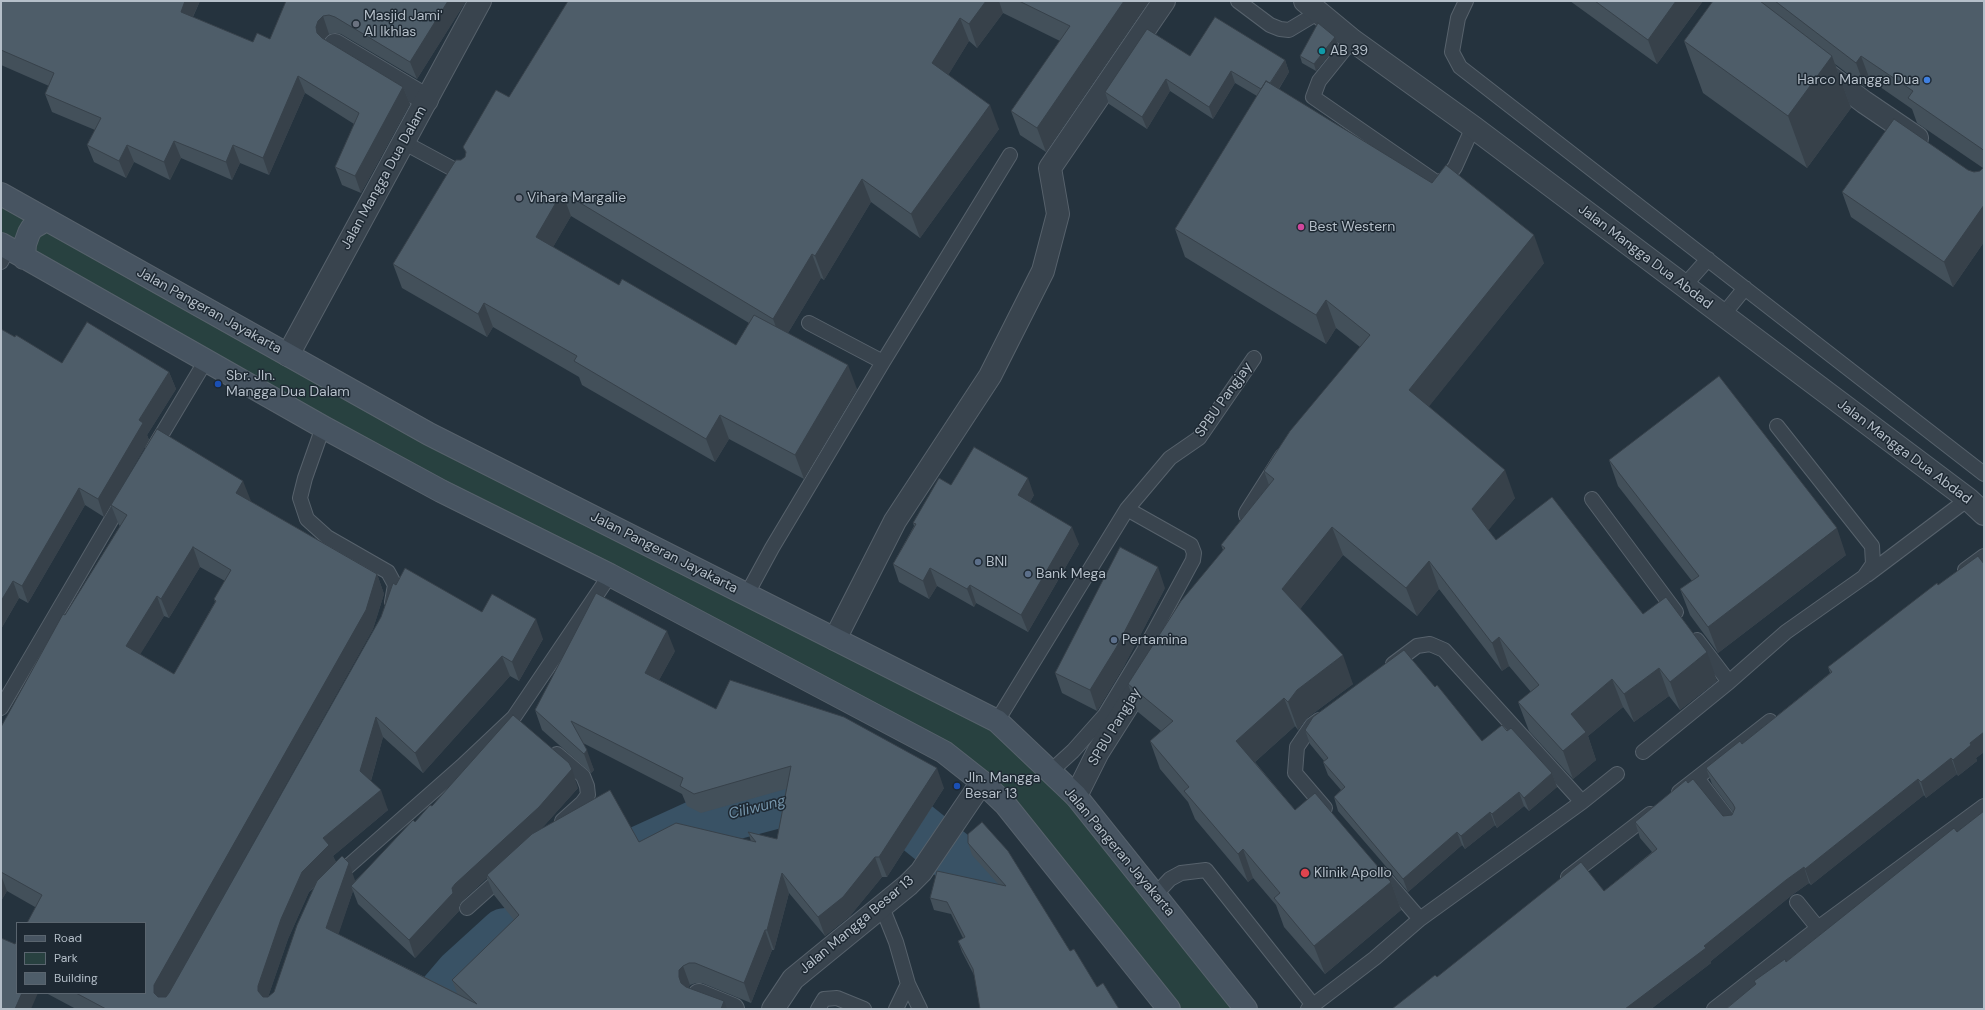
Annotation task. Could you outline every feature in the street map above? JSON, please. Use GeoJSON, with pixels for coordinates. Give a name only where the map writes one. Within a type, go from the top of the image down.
{"type":"FeatureCollection","features":[{"type":"Feature","properties":{"kind":"main road","name":"Jalan Pangeran Jayakarta"},"geometry":{"type":"LineString","coordinates":[[1,194],[429,434],[998,721],[1076,796],[1246,1009]]}},
{"type":"Feature","properties":{"kind":"main road"},"geometry":{"type":"LineString","coordinates":[[46,220],[32,228],[24,244],[9,253],[323,428],[441,491],[610,575],[944,752],[982,782],[1005,804],[1169,1009]]}},
{"type":"Feature","properties":{"kind":"street","name":"Jalan Mangga Dua Dalam"},"geometry":{"type":"LineString","coordinates":[[288,355],[480,1]]}},
{"type":"Feature","properties":{"kind":"street"},"geometry":{"type":"LineString","coordinates":[[835,639],[895,521],[990,376],[1044,271],[1058,214],[1050,168],[1164,1]]}},
{"type":"Feature","properties":{"kind":"street","name":"Jalan Mangga Dua Abdad"},"geometry":{"type":"LineString","coordinates":[[1312,7],[1352,40],[1473,127],[1968,499],[1984,514]]}},
{"type":"Feature","properties":{"kind":"street"},"geometry":{"type":"LineString","coordinates":[[335,45],[427,100]]}},
{"type":"Feature","properties":{"kind":"street"},"geometry":{"type":"LineString","coordinates":[[1802,55],[1864,102],[1935,150]]}},
{"type":"Feature","properties":{"kind":"street"},"geometry":{"type":"LineString","coordinates":[[1238,533],[1297,440]]}},
{"type":"Feature","properties":{"kind":"street","name":"SPBU Pangjay"},"geometry":{"type":"LineString","coordinates":[[1076,796],[1098,752],[1187,613]]}},
{"type":"Feature","properties":{"kind":"street","name":"Jalan Mangga Besar 13"},"geometry":{"type":"LineString","coordinates":[[773,1009],[792,979],[882,907],[921,872],[982,782]]}},
{"type":"Feature","properties":{"kind":"street"},"geometry":{"type":"LineString","coordinates":[[698,995],[733,1009]]}},
{"type":"Feature","properties":{"kind":"lane"},"geometry":{"type":"LineString","coordinates":[[1238,1],[1270,25],[1280,29],[1289,30],[1312,7]]}},
{"type":"Feature","properties":{"kind":"lane"},"geometry":{"type":"LineString","coordinates":[[1466,1],[1458,18],[1452,52],[1460,67],[1984,474]]}},
{"type":"Feature","properties":{"kind":"lane"},"geometry":{"type":"LineString","coordinates":[[1352,40],[1319,81],[1313,98],[1436,182],[1445,180],[1455,166],[1473,127]]}},
{"type":"Feature","properties":{"kind":"lane"},"geometry":{"type":"LineString","coordinates":[[403,142],[466,176]]}},
{"type":"Feature","properties":{"kind":"lane"},"geometry":{"type":"LineString","coordinates":[[747,594],[772,548],[883,362],[1010,154]]}},
{"type":"Feature","properties":{"kind":"lane"},"geometry":{"type":"LineString","coordinates":[[1684,286],[1708,259]]}},
{"type":"Feature","properties":{"kind":"lane"},"geometry":{"type":"LineString","coordinates":[[1723,315],[1745,288]]}},
{"type":"Feature","properties":{"kind":"lane"},"geometry":{"type":"LineString","coordinates":[[809,323],[883,362]]}},
{"type":"Feature","properties":{"kind":"lane","name":"SPBU Pangjay"},"geometry":{"type":"LineString","coordinates":[[998,721],[1127,509],[1170,458],[1200,438],[1254,358]]}},
{"type":"Feature","properties":{"kind":"lane"},"geometry":{"type":"LineString","coordinates":[[148,459],[205,362]]}},
{"type":"Feature","properties":{"kind":"lane"},"geometry":{"type":"LineString","coordinates":[[1777,426],[1872,546],[1873,564],[1864,577]]}},
{"type":"Feature","properties":{"kind":"lane"},"geometry":{"type":"LineString","coordinates":[[323,428],[305,478],[300,498],[307,519],[327,537],[388,572],[394,585],[388,615]]}},
{"type":"Feature","properties":{"kind":"lane"},"geometry":{"type":"LineString","coordinates":[[1,708],[132,486]]}},
{"type":"Feature","properties":{"kind":"lane"},"geometry":{"type":"LineString","coordinates":[[1592,498],[1728,682]]}},
{"type":"Feature","properties":{"kind":"lane"},"geometry":{"type":"LineString","coordinates":[[1643,752],[1786,632],[1864,577],[1968,499]]}},
{"type":"Feature","properties":{"kind":"lane","name":"SPBU Pangjay"},"geometry":{"type":"LineString","coordinates":[[1050,772],[1073,751],[1105,714],[1143,652],[1193,560],[1194,553],[1191,545],[1127,509]]}},
{"type":"Feature","properties":{"kind":"lane"},"geometry":{"type":"LineString","coordinates":[[1954,578],[1984,556]]}},
{"type":"Feature","properties":{"kind":"lane"},"geometry":{"type":"LineString","coordinates":[[327,886],[346,867],[462,766],[514,717],[610,575]]}},
{"type":"Feature","properties":{"kind":"lane"},"geometry":{"type":"LineString","coordinates":[[1381,673],[1417,646],[1430,644],[1444,650],[1582,802]]}},
{"type":"Feature","properties":{"kind":"lane"},"geometry":{"type":"LineString","coordinates":[[1331,711],[1312,725],[1297,748],[1295,773],[1335,820]]}},
{"type":"Feature","properties":{"kind":"lane"},"geometry":{"type":"LineString","coordinates":[[1560,883],[1779,714]]}},
{"type":"Feature","properties":{"kind":"lane"},"geometry":{"type":"LineString","coordinates":[[514,717],[525,727]]}},
{"type":"Feature","properties":{"kind":"lane"},"geometry":{"type":"LineString","coordinates":[[548,747],[583,776],[587,786],[588,795],[582,803],[553,830]]}},
{"type":"Feature","properties":{"kind":"lane"},"geometry":{"type":"LineString","coordinates":[[1155,895],[1170,879],[1181,873],[1206,870],[1311,1007],[1375,958],[1420,919],[1582,802],[1617,774]]}},
{"type":"Feature","properties":{"kind":"lane"},"geometry":{"type":"LineString","coordinates":[[1698,778],[1732,824]]}},
{"type":"Feature","properties":{"kind":"lane"},"geometry":{"type":"LineString","coordinates":[[1714,1009],[1818,928],[1984,806]]}},
{"type":"Feature","properties":{"kind":"lane"},"geometry":{"type":"LineString","coordinates":[[467,908],[513,866]]}},
{"type":"Feature","properties":{"kind":"lane"},"geometry":{"type":"LineString","coordinates":[[1374,866],[1420,919]]}},
{"type":"Feature","properties":{"kind":"lane"},"geometry":{"type":"LineString","coordinates":[[1797,902],[1818,928]]}},
{"type":"Feature","properties":{"kind":"lane"},"geometry":{"type":"LineString","coordinates":[[882,907],[896,942],[908,984],[920,1009]]}},
{"type":"Feature","properties":{"kind":"lane"},"geometry":{"type":"LineString","coordinates":[[896,1009],[908,984]]}},
{"type":"Feature","properties":{"kind":"lane"},"geometry":{"type":"LineString","coordinates":[[818,1009],[824,999],[837,998],[864,1009]]}},
{"type":"Feature","properties":{"kind":"green space"},"geometry":{"type":"Polygon","coordinates":[[[1,194],[45,220],[997,721],[1246,1009],[1169,1009],[982,782],[1,245],[1,194]]]}},
{"type":"Feature","properties":{"kind":"building"},"geometry":{"type":"Polygon","coordinates":[[[1,1],[185,1],[181,12],[253,42],[257,33],[270,39],[286,1],[448,1],[410,62],[335,17],[329,15],[323,16],[318,21],[316,27],[317,33],[322,38],[403,87],[355,176],[335,167],[359,113],[298,76],[263,158],[233,145],[226,162],[174,141],[164,162],[127,145],[119,161],[87,145],[101,118],[45,94],[54,73],[1,50],[1,1]]]}},
{"type":"Feature","properties":{"kind":"building"},"geometry":{"type":"Polygon","coordinates":[[[568,1],[986,1],[969,24],[960,18],[932,63],[990,105],[911,214],[862,179],[815,256],[812,254],[773,319],[562,192],[536,237],[619,285],[622,279],[736,345],[754,315],[848,365],[795,455],[720,415],[706,439],[574,361],[577,356],[484,303],[478,314],[393,264],[456,160],[461,160],[465,157],[466,152],[463,147],[496,90],[509,97],[568,1]]]}},
{"type":"Feature","properties":{"kind":"building"},"geometry":{"type":"Polygon","coordinates":[[[1019,1],[1124,1],[1037,128],[1011,111],[1070,26],[1019,1]]]}},
{"type":"Feature","properties":{"kind":"building"},"geometry":{"type":"Polygon","coordinates":[[[1595,1],[1676,1],[1648,40],[1595,1]]]}},
{"type":"Feature","properties":{"kind":"building"},"geometry":{"type":"Polygon","coordinates":[[[1713,1],[1760,1],[1832,56],[1788,116],[1684,41],[1713,1]]]}},
{"type":"Feature","properties":{"kind":"building","name":"Harco Mangga Dua"},"geometry":{"type":"Polygon","coordinates":[[[1775,1],[1984,1],[1984,151],[1908,98],[1913,91],[1861,56],[1856,63],[1775,1]]]}},
{"type":"Feature","properties":{"kind":"building"},"geometry":{"type":"Polygon","coordinates":[[[1215,17],[1285,60],[1270,83],[1266,81],[1261,89],[1231,71],[1209,107],[1166,79],[1142,117],[1105,92],[1147,29],[1190,56],[1215,17]]]}},
{"type":"Feature","properties":{"kind":"building"},"geometry":{"type":"Polygon","coordinates":[[[1318,23],[1335,37],[1314,64],[1300,56],[1318,23]]]}},
{"type":"Feature","properties":{"kind":"building"},"geometry":{"type":"Polygon","coordinates":[[[1266,81],[1432,183],[1446,165],[1534,235],[1409,390],[1505,470],[1472,509],[1496,540],[1552,497],[1643,614],[1666,597],[1707,652],[1670,682],[1659,668],[1624,694],[1612,679],[1571,714],[1586,732],[1563,751],[1518,702],[1539,685],[1499,637],[1492,643],[1429,561],[1406,588],[1332,527],[1282,589],[1343,655],[1297,690],[1288,702],[1284,698],[1236,741],[1295,810],[1315,793],[1391,882],[1314,946],[1274,898],[1280,893],[1243,849],[1238,854],[1184,791],[1189,787],[1150,741],[1173,721],[1128,684],[1181,601],[1225,548],[1221,545],[1274,479],[1264,471],[1290,431],[1370,335],[1326,300],[1316,315],[1175,229],[1266,81]]]}},
{"type":"Feature","properties":{"kind":"building"},"geometry":{"type":"Polygon","coordinates":[[[1894,119],[1968,170],[1974,172],[1980,171],[1984,167],[1984,205],[1944,262],[1842,192],[1894,119]]]}},
{"type":"Feature","properties":{"kind":"building"},"geometry":{"type":"Polygon","coordinates":[[[87,322],[169,372],[139,420],[143,423],[98,499],[79,488],[22,586],[13,581],[1,601],[1,329],[15,337],[16,335],[62,363],[87,322]]]}},
{"type":"Feature","properties":{"kind":"building"},"geometry":{"type":"Polygon","coordinates":[[[1719,376],[1837,528],[1708,627],[1680,589],[1699,576],[1609,460],[1719,376]]]}},
{"type":"Feature","properties":{"kind":"building"},"geometry":{"type":"Polygon","coordinates":[[[157,429],[243,481],[236,493],[377,574],[366,610],[154,985],[154,993],[158,997],[166,997],[169,993],[381,617],[393,583],[396,585],[405,568],[482,612],[492,594],[536,619],[512,662],[502,656],[415,753],[376,717],[360,771],[381,790],[323,838],[329,845],[302,872],[281,919],[258,986],[258,991],[263,997],[268,997],[274,992],[297,925],[317,881],[342,856],[349,863],[326,928],[477,1004],[452,980],[519,915],[487,875],[532,834],[610,790],[639,842],[676,823],[756,842],[748,832],[777,839],[791,766],[694,794],[680,786],[683,778],[571,721],[587,750],[584,754],[535,710],[596,593],[667,631],[645,673],[716,709],[730,680],[844,717],[937,768],[879,857],[875,857],[843,897],[818,917],[782,873],[767,930],[765,930],[744,983],[695,963],[689,963],[679,970],[681,983],[686,987],[724,1001],[721,1009],[106,1009],[78,994],[146,994],[146,922],[28,922],[42,895],[1,872],[1,727],[63,614],[65,615],[127,515],[111,505],[157,429]],[[193,547],[161,599],[157,596],[126,646],[174,674],[216,601],[214,599],[231,570],[193,547]]]}},
{"type":"Feature","properties":{"kind":"building"},"geometry":{"type":"Polygon","coordinates":[[[974,447],[1028,478],[1018,495],[1072,527],[1021,615],[970,585],[967,589],[930,568],[923,581],[893,564],[916,524],[913,523],[939,478],[951,485],[974,447]]]}},
{"type":"Feature","properties":{"kind":"building"},"geometry":{"type":"Polygon","coordinates":[[[1120,547],[1158,567],[1116,648],[1090,690],[1055,673],[1120,547]]]}},
{"type":"Feature","properties":{"kind":"building"},"geometry":{"type":"Polygon","coordinates":[[[1978,556],[1984,564],[1984,732],[1970,743],[1971,745],[1953,760],[1951,758],[1921,782],[1918,779],[1805,869],[1804,867],[1786,880],[1704,946],[1706,948],[1625,1009],[1392,1009],[1435,975],[1437,977],[1581,862],[1604,891],[1657,849],[1635,822],[1686,780],[1688,783],[1693,779],[1723,816],[1732,815],[1735,808],[1733,804],[1706,768],[1740,741],[1742,744],[1832,672],[1828,667],[1937,583],[1938,585],[1978,556]]]}},
{"type":"Feature","properties":{"kind":"building"},"geometry":{"type":"Polygon","coordinates":[[[1404,650],[1435,687],[1437,685],[1482,741],[1502,725],[1507,731],[1511,728],[1552,773],[1524,798],[1519,792],[1492,814],[1490,812],[1461,836],[1457,832],[1403,879],[1334,797],[1345,787],[1323,762],[1328,758],[1305,730],[1313,717],[1404,650]]]}},
{"type":"Feature","properties":{"kind":"building"},"geometry":{"type":"Polygon","coordinates":[[[513,715],[569,763],[572,769],[539,807],[455,884],[452,888],[453,893],[409,940],[351,886],[413,820],[415,822],[430,805],[432,806],[513,715]]]}},
{"type":"Feature","properties":{"kind":"building"},"geometry":{"type":"Polygon","coordinates":[[[1984,811],[1984,1009],[1726,1009],[1756,984],[1754,981],[1785,959],[1786,962],[1954,828],[1957,832],[1984,811]]]}},
{"type":"Feature","properties":{"kind":"building"},"geometry":{"type":"Polygon","coordinates":[[[982,822],[1008,851],[1070,951],[1074,949],[1097,987],[1103,983],[1119,1009],[980,1009],[973,969],[958,941],[965,937],[947,902],[930,898],[937,871],[1006,886],[968,843],[968,834],[982,822]]]}},
{"type":"Feature","properties":{"kind":"building"},"geometry":{"type":"Polygon","coordinates":[[[1,938],[15,944],[16,942],[16,994],[22,994],[15,1009],[1,1009],[1,938]]]}},
{"type":"Feature","properties":{"kind":"waterway","name":"Ciliwung"},"geometry":{"type":"LineString","coordinates":[[629,857],[710,820],[774,803],[831,792],[909,821],[980,878],[1011,937],[1023,1009]]}},
{"type":"Feature","properties":{"kind":"waterway","name":"Ciliwung"},"geometry":{"type":"LineString","coordinates":[[431,1009],[460,975],[505,934]]}},
{"type":"Feature","properties":{"kind":"place","name":"Masjid Jami' Al Ikhlas"},"geometry":{"type":"Point","coordinates":[356,24]}},
{"type":"Feature","properties":{"kind":"place","name":"AB 39"},"geometry":{"type":"Point","coordinates":[1322,51]}},
{"type":"Feature","properties":{"kind":"place","name":"Harco Mangga Dua"},"geometry":{"type":"Point","coordinates":[1927,80]}},
{"type":"Feature","properties":{"kind":"place","name":"Vihara Margalie"},"geometry":{"type":"Point","coordinates":[519,198]}},
{"type":"Feature","properties":{"kind":"place","name":"Best Western"},"geometry":{"type":"Point","coordinates":[1301,227]}},
{"type":"Feature","properties":{"kind":"place","name":"Sbr. Jln. Mangga Dua Dalam"},"geometry":{"type":"Point","coordinates":[218,384]}},
{"type":"Feature","properties":{"kind":"place","name":"BNI"},"geometry":{"type":"Point","coordinates":[978,562]}},
{"type":"Feature","properties":{"kind":"place","name":"Bank Mega"},"geometry":{"type":"Point","coordinates":[1028,574]}},
{"type":"Feature","properties":{"kind":"place","name":"Pertamina"},"geometry":{"type":"Point","coordinates":[1114,640]}},
{"type":"Feature","properties":{"kind":"place","name":"Jln. Mangga Besar 13"},"geometry":{"type":"Point","coordinates":[957,786]}},
{"type":"Feature","properties":{"kind":"place","name":"Klinik Apollo"},"geometry":{"type":"Point","coordinates":[1305,873]}}]}
